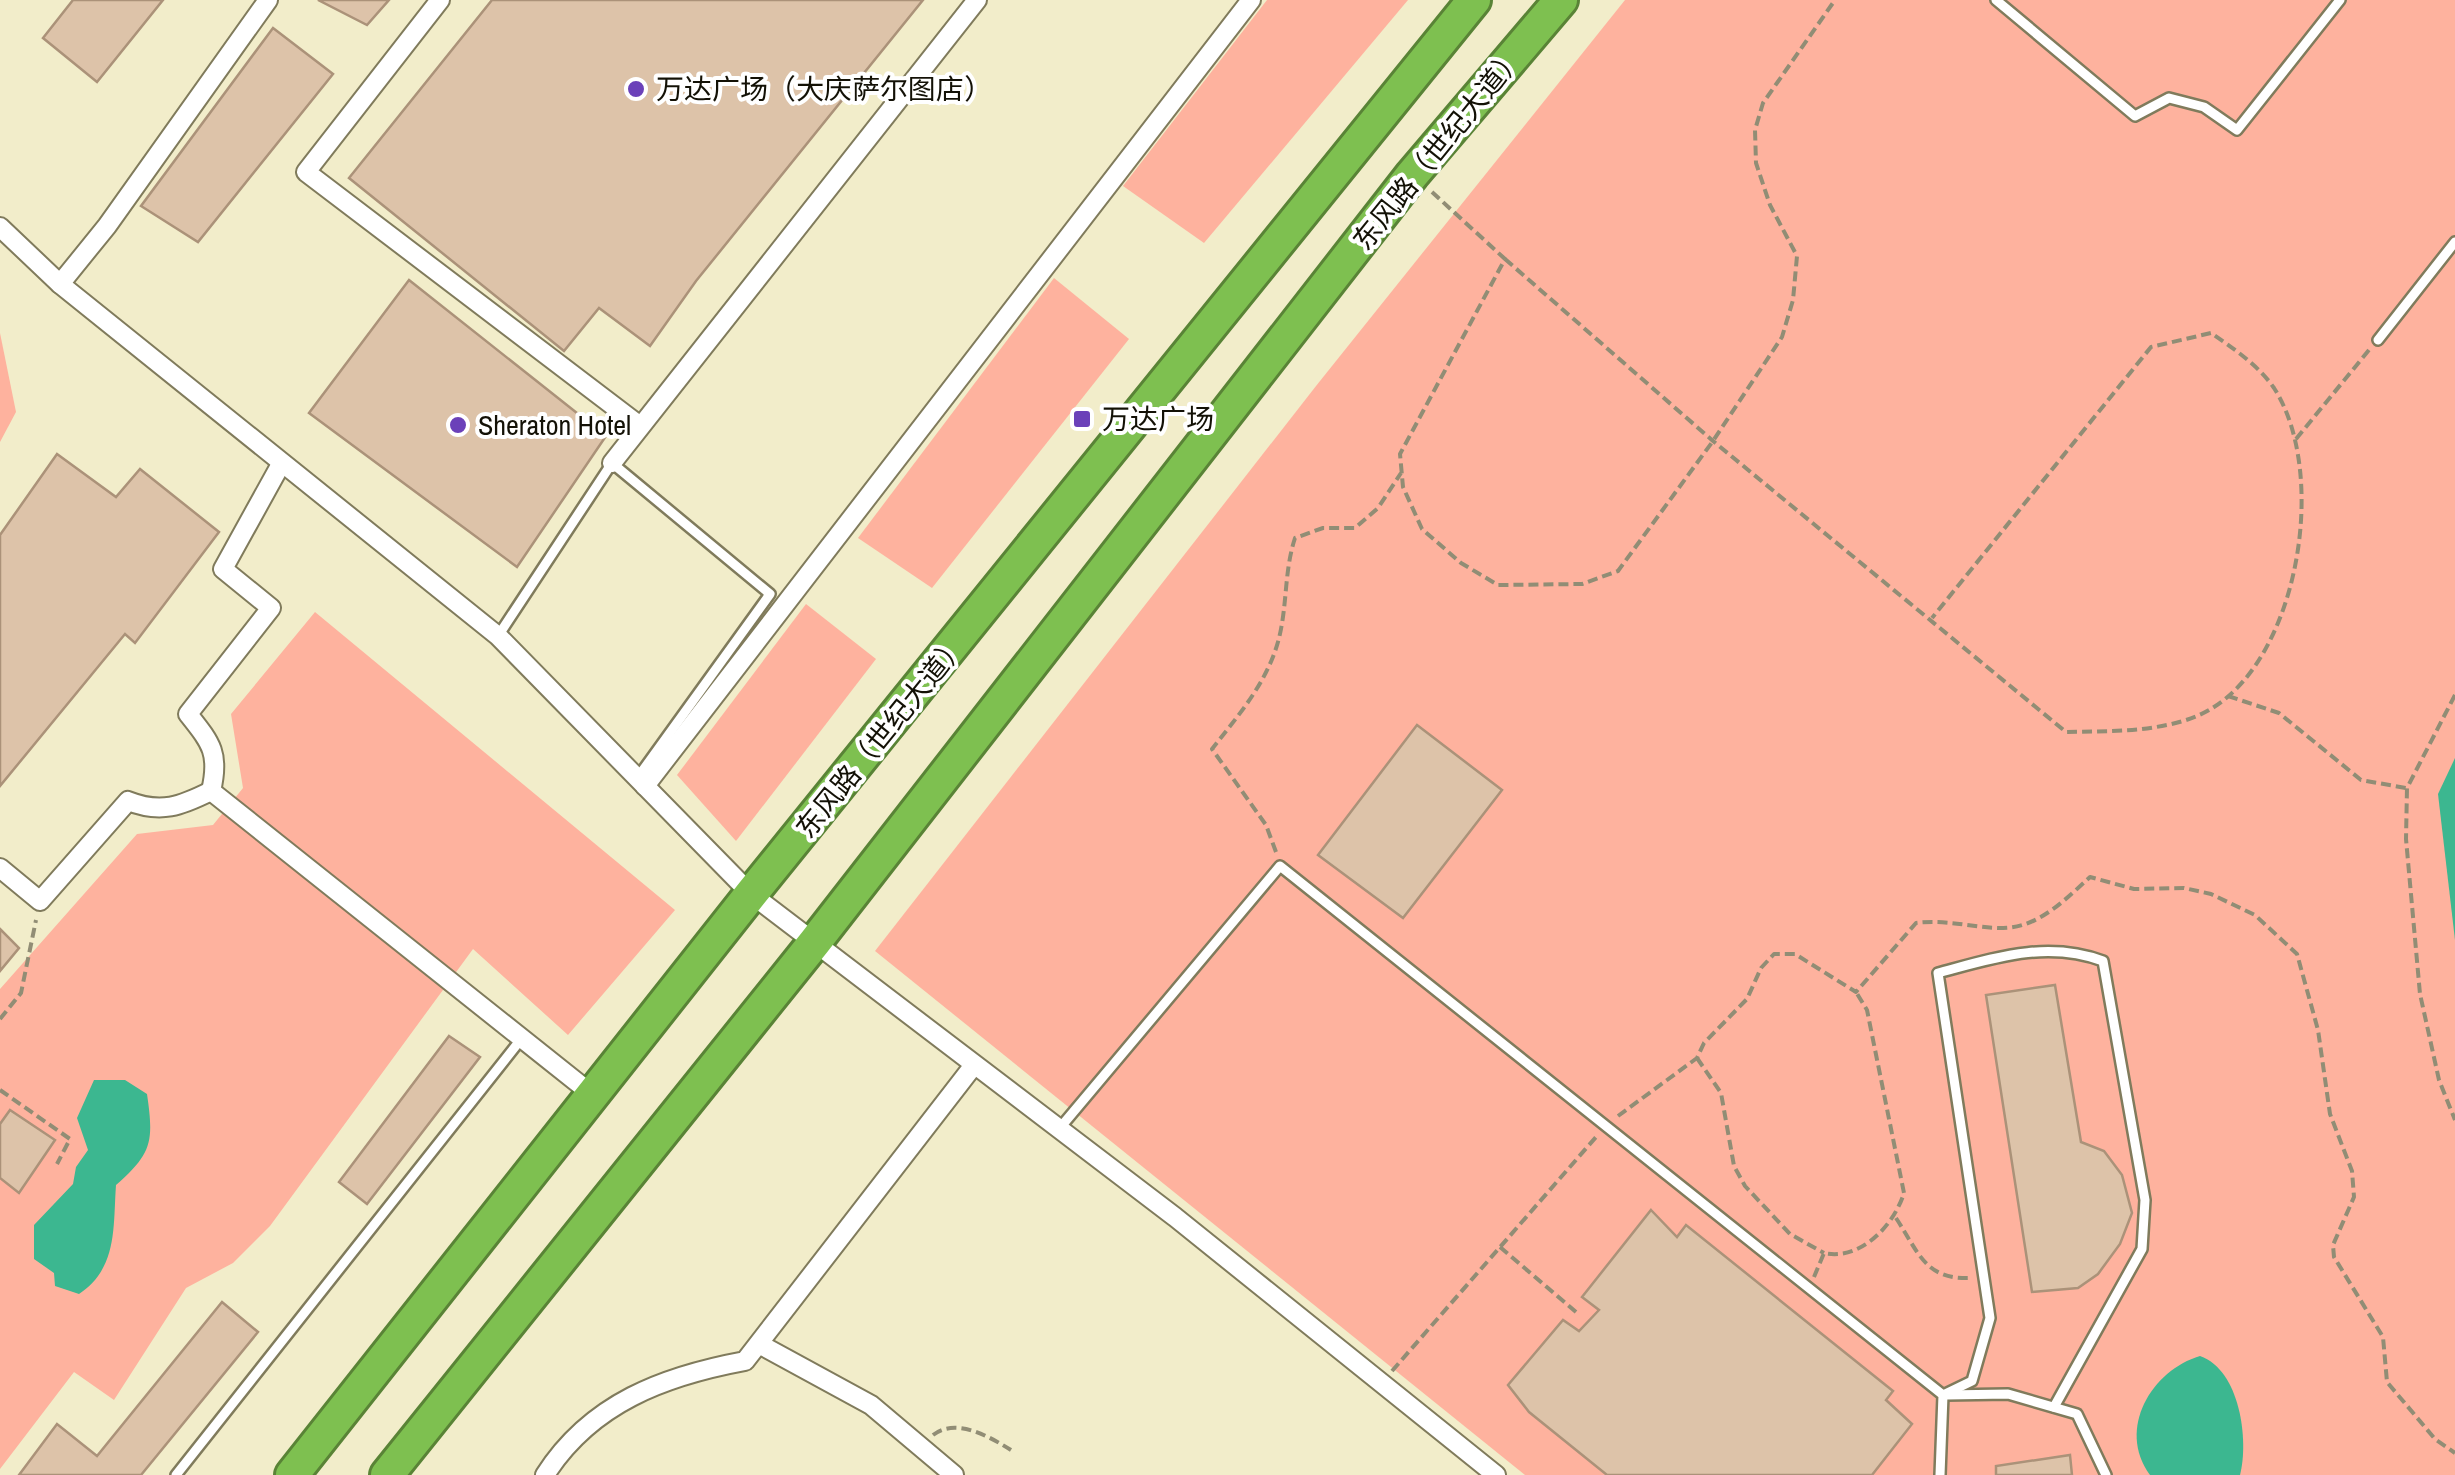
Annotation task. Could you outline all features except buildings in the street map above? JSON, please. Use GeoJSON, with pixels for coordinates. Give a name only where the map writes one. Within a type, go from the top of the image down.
{"type":"FeatureCollection","features":[{"type":"Feature","properties":{"kind":"highway","name":"东风路（世纪大道）"},"geometry":{"type":"LineString","coordinates":[[292,1475],[751,894],[1474,0]]}},
{"type":"Feature","properties":{"kind":"highway","name":"东风路（世纪大道）"},"geometry":{"type":"LineString","coordinates":[[387,1475],[814,943],[1412,175],[1560,0]]}},
{"type":"Feature","properties":{"kind":"street"},"geometry":{"type":"LineString","coordinates":[[60,284],[107,226],[268,0]]}},
{"type":"Feature","properties":{"kind":"street"},"geometry":{"type":"LineString","coordinates":[[440,0],[306,172],[640,426]]}},
{"type":"Feature","properties":{"kind":"street"},"geometry":{"type":"LineString","coordinates":[[612,463],[977,0]]}},
{"type":"Feature","properties":{"kind":"street"},"geometry":{"type":"LineString","coordinates":[[641,782],[1251,0]]}},
{"type":"Feature","properties":{"kind":"street"},"geometry":{"type":"LineString","coordinates":[[0,227],[60,284],[498,636],[751,894],[1058,1129],[1496,1475]]}},
{"type":"Feature","properties":{"kind":"street"},"geometry":{"type":"LineString","coordinates":[[0,868],[40,901],[128,801],[146,808],[175,809],[211,791],[218,763],[207,738],[188,714],[271,608],[222,569],[281,464]]}},
{"type":"Feature","properties":{"kind":"street"},"geometry":{"type":"LineString","coordinates":[[211,791],[593,1095]]}},
{"type":"Feature","properties":{"kind":"street"},"geometry":{"type":"LineString","coordinates":[[545,1475],[566,1443],[614,1407],[682,1373],[745,1362],[974,1064]]}},
{"type":"Feature","properties":{"kind":"street"},"geometry":{"type":"LineString","coordinates":[[759,1344],[872,1405],[954,1475]]}},
{"type":"Feature","properties":{"kind":"lane"},"geometry":{"type":"LineString","coordinates":[[1996,0],[2135,116],[2169,98],[2204,107],[2236,130],[2340,0]]}},
{"type":"Feature","properties":{"kind":"lane"},"geometry":{"type":"LineString","coordinates":[[2378,340],[2455,242]]}},
{"type":"Feature","properties":{"kind":"lane"},"geometry":{"type":"LineString","coordinates":[[498,636],[612,463],[770,594],[641,782]]}},
{"type":"Feature","properties":{"kind":"lane"},"geometry":{"type":"LineString","coordinates":[[1058,1129],[1280,866],[1943,1395],[2008,1394],[2077,1414],[2106,1475]]}},
{"type":"Feature","properties":{"kind":"lane"},"geometry":{"type":"LineString","coordinates":[[1943,1395],[1972,1380],[1990,1318],[1938,973],[2015,952],[2076,951],[2103,961],[2145,1200],[2142,1249],[2054,1407]]}},
{"type":"Feature","properties":{"kind":"lane"},"geometry":{"type":"LineString","coordinates":[[176,1475],[522,1037]]}},
{"type":"Feature","properties":{"kind":"lane"},"geometry":{"type":"LineString","coordinates":[[1940,1475],[1943,1395]]}},
{"type":"Feature","properties":{"kind":"path"},"geometry":{"type":"LineString","coordinates":[[1506,259],[1400,454],[1402,487],[1422,529],[1461,563],[1498,585],[1582,584],[1618,571],[1713,441],[1782,337],[1793,300],[1798,256],[1760,177],[1755,130],[1763,103],[1835,0]]}},
{"type":"Feature","properties":{"kind":"path"},"geometry":{"type":"LineString","coordinates":[[1412,175],[1713,441],[2066,732],[2180,720],[2212,708],[2261,660],[2294,573],[2303,523],[2302,466],[2296,439],[2274,388],[2212,333],[2151,348],[1932,618]]}},
{"type":"Feature","properties":{"kind":"path"},"geometry":{"type":"LineString","coordinates":[[2296,439],[2378,340]]}},
{"type":"Feature","properties":{"kind":"path"},"geometry":{"type":"LineString","coordinates":[[1280,866],[1266,824],[1212,749],[1262,685],[1281,629],[1284,570],[1295,538],[1323,528],[1355,528],[1378,508],[1401,472]]}},
{"type":"Feature","properties":{"kind":"path"},"geometry":{"type":"LineString","coordinates":[[2455,695],[2406,788],[2408,900],[2420,994],[2439,1080],[2455,1120]]}},
{"type":"Feature","properties":{"kind":"path"},"geometry":{"type":"LineString","coordinates":[[2228,696],[2279,712],[2361,780],[2406,788]]}},
{"type":"Feature","properties":{"kind":"path"},"geometry":{"type":"LineString","coordinates":[[1856,992],[1916,923],[1936,920],[2005,928],[2026,923],[2054,909],[2090,877],[2134,889],[2184,888],[2211,894],[2267,924],[2297,954],[2318,1030],[2330,1114],[2352,1171],[2354,1197],[2333,1244],[2334,1256],[2383,1336],[2387,1382],[2436,1439],[2455,1453]]}},
{"type":"Feature","properties":{"kind":"path"},"geometry":{"type":"LineString","coordinates":[[0,1020],[21,994],[40,901]]}},
{"type":"Feature","properties":{"kind":"path"},"geometry":{"type":"LineString","coordinates":[[1382,1383],[1606,1126],[1697,1058],[1704,1043],[1747,999],[1760,968],[1774,954],[1795,954],[1856,992],[1871,1027],[1904,1193],[1896,1218],[1869,1242],[1840,1256],[1824,1253],[1779,1224],[1745,1186],[1734,1166],[1721,1092],[1697,1058]]}},
{"type":"Feature","properties":{"kind":"path"},"geometry":{"type":"LineString","coordinates":[[0,1090],[70,1139],[57,1164]]}},
{"type":"Feature","properties":{"kind":"path"},"geometry":{"type":"LineString","coordinates":[[1896,1218],[1930,1270],[1948,1279],[1984,1277]]}},
{"type":"Feature","properties":{"kind":"path"},"geometry":{"type":"LineString","coordinates":[[1500,1248],[1576,1312]]}},
{"type":"Feature","properties":{"kind":"path"},"geometry":{"type":"LineString","coordinates":[[1809,1288],[1824,1253]]}},
{"type":"Feature","properties":{"kind":"path"},"geometry":{"type":"LineString","coordinates":[[921,1444],[941,1428],[962,1428],[988,1436],[1011,1450]]}},
{"type":"Feature","properties":{"kind":"shaded area"},"geometry":{"type":"Polygon","coordinates":[[[1267,0],[1408,0],[1204,243],[1123,186],[1267,0]]]}},
{"type":"Feature","properties":{"kind":"shaded area"},"geometry":{"type":"Polygon","coordinates":[[[1625,0],[2455,0],[2455,1475],[1525,1475],[875,951],[1316,386],[1625,0]]]}},
{"type":"Feature","properties":{"kind":"shaded area"},"geometry":{"type":"Polygon","coordinates":[[[1054,278],[1129,339],[932,588],[858,538],[1054,278]]]}},
{"type":"Feature","properties":{"kind":"shaded area"},"geometry":{"type":"Polygon","coordinates":[[[0,333],[16,412],[0,442],[0,333]]]}},
{"type":"Feature","properties":{"kind":"shaded area"},"geometry":{"type":"Polygon","coordinates":[[[806,604],[876,659],[736,841],[677,775],[806,604]]]}},
{"type":"Feature","properties":{"kind":"shaded area"},"geometry":{"type":"Polygon","coordinates":[[[315,612],[675,910],[568,1035],[473,949],[270,1226],[233,1263],[186,1288],[114,1400],[74,1372],[0,1469],[0,989],[137,834],[213,825],[243,788],[231,714],[315,612]]]}},
{"type":"Feature","properties":{"kind":"shaded area"},"geometry":{"type":"Polygon","coordinates":[[[2455,758],[2455,940],[2438,794],[2455,758]]]}},
{"type":"Feature","properties":{"kind":"shaded area"},"geometry":{"type":"Polygon","coordinates":[[[94,1080],[125,1080],[147,1094],[150,1135],[137,1164],[116,1185],[107,1259],[92,1284],[79,1294],[55,1286],[54,1273],[34,1259],[34,1225],[73,1184],[76,1167],[88,1150],[77,1118],[94,1080]]]}},
{"type":"Feature","properties":{"kind":"shaded area"},"geometry":{"type":"Polygon","coordinates":[[[2200,1356],[2214,1364],[2233,1391],[2242,1426],[2240,1475],[2150,1475],[2140,1457],[2137,1439],[2144,1404],[2167,1374],[2200,1356]]]}},
{"type":"Feature","properties":{"kind":"place","name":"万达广场（大庆萨尔图店）"},"geometry":{"type":"Point","coordinates":[636,89]}},
{"type":"Feature","properties":{"kind":"place","name":"万达广场"},"geometry":{"type":"Point","coordinates":[1082,419]}},
{"type":"Feature","properties":{"kind":"place","name":"Sheraton Hotel"},"geometry":{"type":"Point","coordinates":[458,425]}}]}
